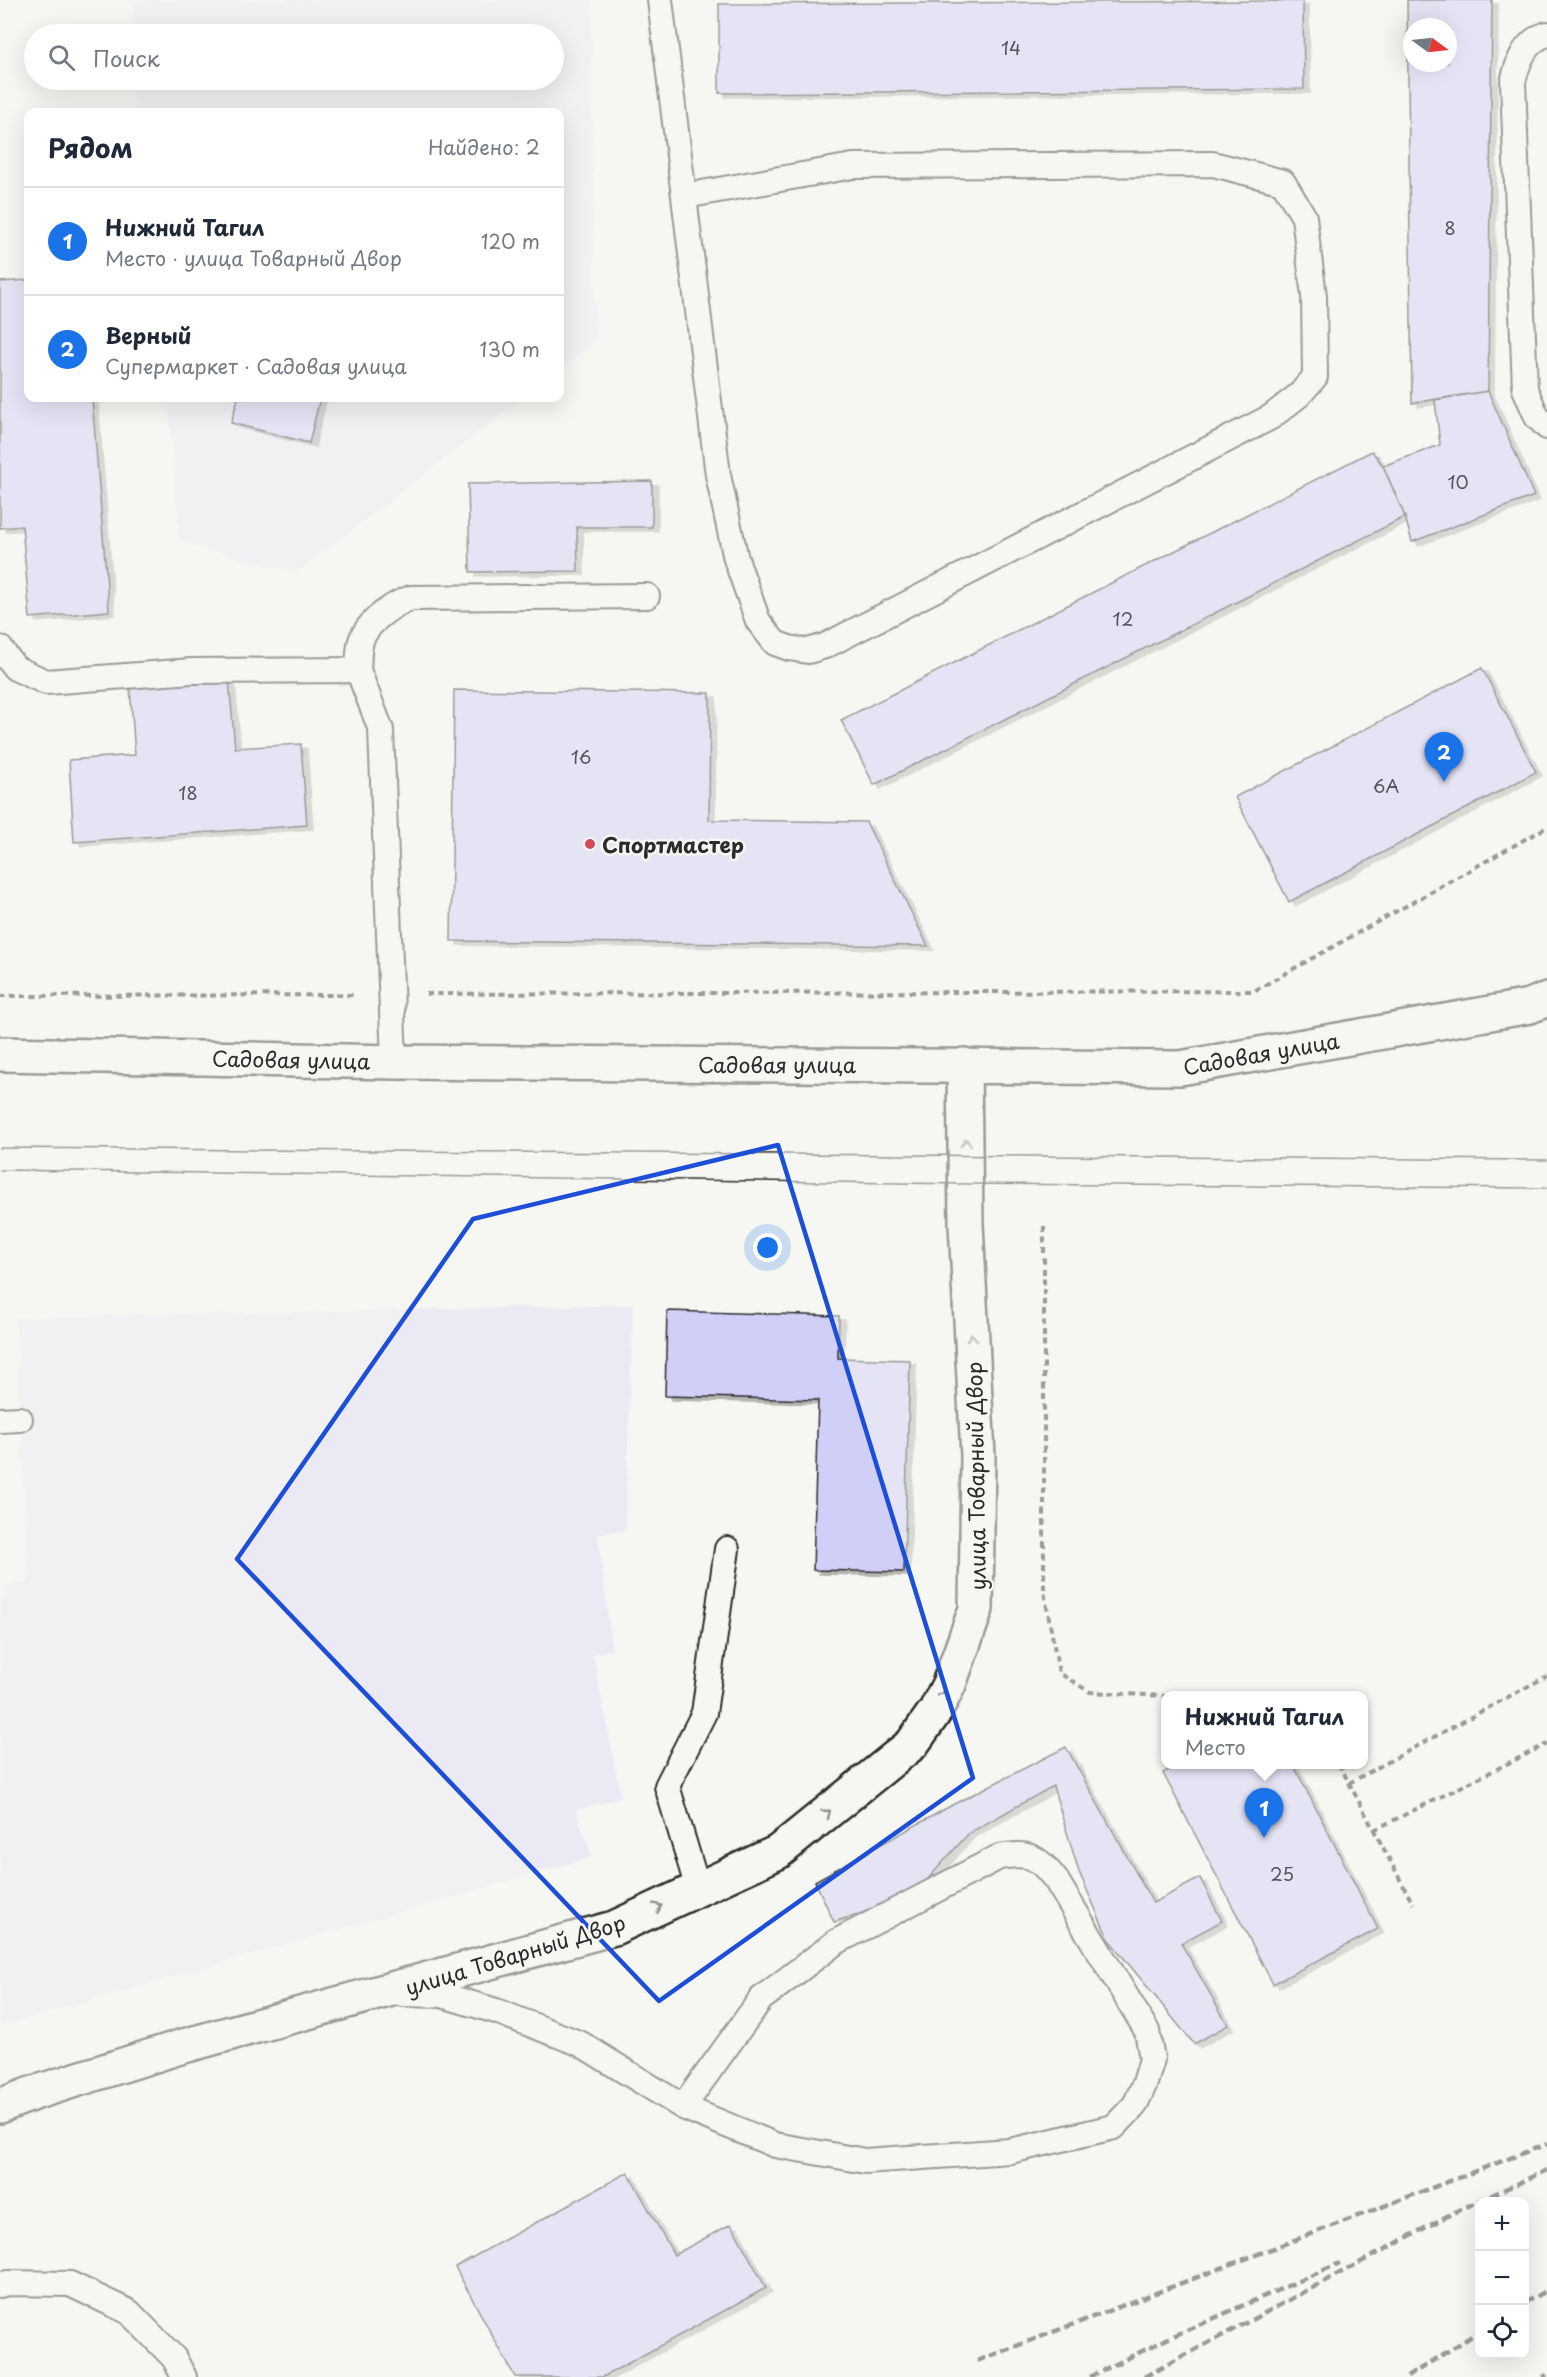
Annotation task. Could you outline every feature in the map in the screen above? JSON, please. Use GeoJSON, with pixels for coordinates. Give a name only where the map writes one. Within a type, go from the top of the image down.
{"type":"FeatureCollection","features":[{"type":"Feature","properties":{"kind":"street","name":"Садовая улица"},"geometry":{"type":"LineString","coordinates":[[0,1054],[393,1062],[1180,1068],[1530,1006],[1547,999]]}},
{"type":"Feature","properties":{"kind":"street","name":"улица Товарный Двор"},"geometry":{"type":"LineString","coordinates":[[0,2106],[180,2047],[614,1928],[778,1852],[912,1744],[936,1710],[949,1684],[976,1609],[978,1456],[966,1224],[964,1065]]}},
{"type":"Feature","properties":{"kind":"lane"},"geometry":{"type":"LineString","coordinates":[[660,0],[718,474],[736,558],[758,621],[775,643],[807,651],[825,646],[1271,417],[1299,395],[1315,377],[1314,296],[1304,217],[1283,182],[1213,164],[853,166],[685,196]]}},
{"type":"Feature","properties":{"kind":"lane"},"geometry":{"type":"LineString","coordinates":[[1547,34],[1540,36],[1524,50],[1517,64],[1513,82],[1525,389],[1537,417],[1547,427]]}},
{"type":"Feature","properties":{"kind":"lane"},"geometry":{"type":"LineString","coordinates":[[393,1062],[381,730],[358,670],[362,637],[380,616],[397,603],[411,597],[647,596]]}},
{"type":"Feature","properties":{"kind":"lane"},"geometry":{"type":"LineString","coordinates":[[0,648],[15,668],[46,682],[192,671],[358,670]]}},
{"type":"Feature","properties":{"kind":"lane"},"geometry":{"type":"LineString","coordinates":[[698,1889],[667,1785],[704,1713],[727,1548]]}},
{"type":"Feature","properties":{"kind":"lane"},"geometry":{"type":"LineString","coordinates":[[382,1993],[442,1995],[496,2011],[581,2044],[683,2107],[776,2145],[865,2162],[1010,2151],[1114,2127],[1135,2105],[1152,2059],[1147,2031],[1056,1880],[1042,1863],[1030,1855],[1015,1854],[999,1857],[836,1942],[761,1999],[683,2107]]}},
{"type":"Feature","properties":{"kind":"lane"},"geometry":{"type":"LineString","coordinates":[[0,2285],[7,2283],[70,2284],[129,2312],[174,2358],[184,2377]]}},
{"type":"Feature","properties":{"kind":"path"},"geometry":{"type":"LineString","coordinates":[[0,996],[1254,991],[1547,827]]}},
{"type":"Feature","properties":{"kind":"path"},"geometry":{"type":"LineString","coordinates":[[1044,1226],[1044,1591],[1059,1673],[1090,1692],[1161,1696]]}},
{"type":"Feature","properties":{"kind":"path"},"geometry":{"type":"LineString","coordinates":[[1348,1783],[1547,1676]]}},
{"type":"Feature","properties":{"kind":"path"},"geometry":{"type":"LineString","coordinates":[[1374,1830],[1547,1744]]}},
{"type":"Feature","properties":{"kind":"path"},"geometry":{"type":"LineString","coordinates":[[1341,1769],[1413,1904]]}},
{"type":"Feature","properties":{"kind":"highlighted area"},"geometry":{"type":"Polygon","coordinates":[[[778,1145],[973,1778],[659,2001],[237,1559],[473,1219],[778,1145]]]}},
{"type":"Feature","properties":{"kind":"shaded area"},"geometry":{"type":"Polygon","coordinates":[[[133,0],[591,0],[595,342],[564,366],[564,108],[134,108],[134,90],[564,90],[564,24],[133,24],[133,0]]]}},
{"type":"Feature","properties":{"kind":"shaded area"},"geometry":{"type":"Polygon","coordinates":[[[168,402],[518,402],[296,573],[180,542],[168,402]]]}},
{"type":"Feature","properties":{"kind":"shaded area"},"geometry":{"type":"Polygon","coordinates":[[[633,1305],[625,1530],[598,1534],[612,1650],[593,1654],[621,1797],[576,1810],[592,1857],[0,2026],[0,1600],[7,1599],[4,1586],[28,1582],[16,1318],[633,1305]]]}},
{"type":"Feature","properties":{"kind":"building"},"geometry":{"type":"Polygon","coordinates":[[[1407,0],[1492,0],[1488,391],[1412,403],[1408,72],[1457,72],[1457,18],[1407,18],[1407,0]]]}},
{"type":"Feature","properties":{"kind":"building"},"geometry":{"type":"Polygon","coordinates":[[[1303,1],[1304,89],[719,93],[719,4],[1303,1]]]}},
{"type":"Feature","properties":{"kind":"building"},"geometry":{"type":"Polygon","coordinates":[[[24,280],[24,402],[92,402],[109,611],[30,618],[22,526],[0,528],[0,282],[24,280]]]}},
{"type":"Feature","properties":{"kind":"building"},"geometry":{"type":"Polygon","coordinates":[[[1488,391],[1534,496],[1412,542],[1405,517],[1383,466],[1440,445],[1435,400],[1488,391]]]}},
{"type":"Feature","properties":{"kind":"building"},"geometry":{"type":"Polygon","coordinates":[[[237,402],[319,402],[309,443],[231,423],[237,402]]]}},
{"type":"Feature","properties":{"kind":"building"},"geometry":{"type":"Polygon","coordinates":[[[1372,451],[1383,466],[1405,517],[874,785],[841,720],[1372,451]]]}},
{"type":"Feature","properties":{"kind":"building"},"geometry":{"type":"Polygon","coordinates":[[[652,481],[652,527],[577,527],[578,571],[470,572],[468,484],[652,481]]]}},
{"type":"Feature","properties":{"kind":"building"},"geometry":{"type":"Polygon","coordinates":[[[1482,668],[1536,772],[1289,902],[1235,797],[1482,668]]]}},
{"type":"Feature","properties":{"kind":"building"},"geometry":{"type":"Polygon","coordinates":[[[229,680],[235,748],[301,744],[307,825],[74,842],[69,760],[135,755],[130,687],[229,680]]]}},
{"type":"Feature","properties":{"kind":"building"},"geometry":{"type":"Polygon","coordinates":[[[454,690],[710,693],[709,820],[866,822],[928,946],[451,941],[454,690]]]}},
{"type":"Feature","properties":{"kind":"building"},"geometry":{"type":"Polygon","coordinates":[[[667,1311],[839,1316],[838,1358],[910,1360],[904,1572],[813,1570],[818,1400],[665,1396],[667,1311]]]}},
{"type":"Feature","properties":{"kind":"building"},"geometry":{"type":"Polygon","coordinates":[[[1066,1747],[1153,1903],[1200,1878],[1222,1921],[1181,1943],[1228,2025],[1194,2044],[1109,1940],[1079,1872],[1053,1786],[969,1833],[926,1881],[883,1906],[834,1922],[815,1881],[954,1804],[1066,1747]]]}},
{"type":"Feature","properties":{"kind":"building"},"geometry":{"type":"Polygon","coordinates":[[[1170,1769],[1296,1769],[1378,1929],[1273,1984],[1163,1773],[1170,1769]]]}},
{"type":"Feature","properties":{"kind":"building"},"geometry":{"type":"Polygon","coordinates":[[[628,2172],[674,2255],[731,2224],[766,2288],[603,2377],[515,2377],[455,2267],[628,2172]]]}},
{"type":"Feature","properties":{"kind":"tram line"},"geometry":{"type":"LineString","coordinates":[[0,1148],[1547,1160]]}},
{"type":"Feature","properties":{"kind":"tram line"},"geometry":{"type":"LineString","coordinates":[[0,1170],[967,1184],[1547,1188]]}},
{"type":"Feature","properties":{"kind":"railway"},"geometry":{"type":"LineString","coordinates":[[977,2361],[1547,2144]]}},
{"type":"Feature","properties":{"kind":"railway"},"geometry":{"type":"LineString","coordinates":[[1144,2377],[1455,2212],[1547,2170]]}},
{"type":"Feature","properties":{"kind":"railway"},"geometry":{"type":"LineString","coordinates":[[1089,2377],[1171,2337],[1340,2263]]}},
{"type":"Feature","properties":{"kind":"railway"},"geometry":{"type":"LineString","coordinates":[[1529,2300],[1547,2290]]}},
{"type":"Feature","properties":{"kind":"railway"},"geometry":{"type":"LineString","coordinates":[[1407,2377],[1475,2334]]}},
{"type":"Feature","properties":{"kind":"railway"},"geometry":{"type":"LineString","coordinates":[[1543,2377],[1547,2375]]}},
{"type":"Feature","properties":{"kind":"place","name":"Верный"},"geometry":{"type":"Point","coordinates":[1444,782]}},
{"type":"Feature","properties":{"kind":"place","name":"Спортмастер"},"geometry":{"type":"Point","coordinates":[590,844]}},
{"type":"Feature","properties":{"kind":"place","name":"Нижний Тагил"},"geometry":{"type":"Point","coordinates":[1264,1838]}}]}
